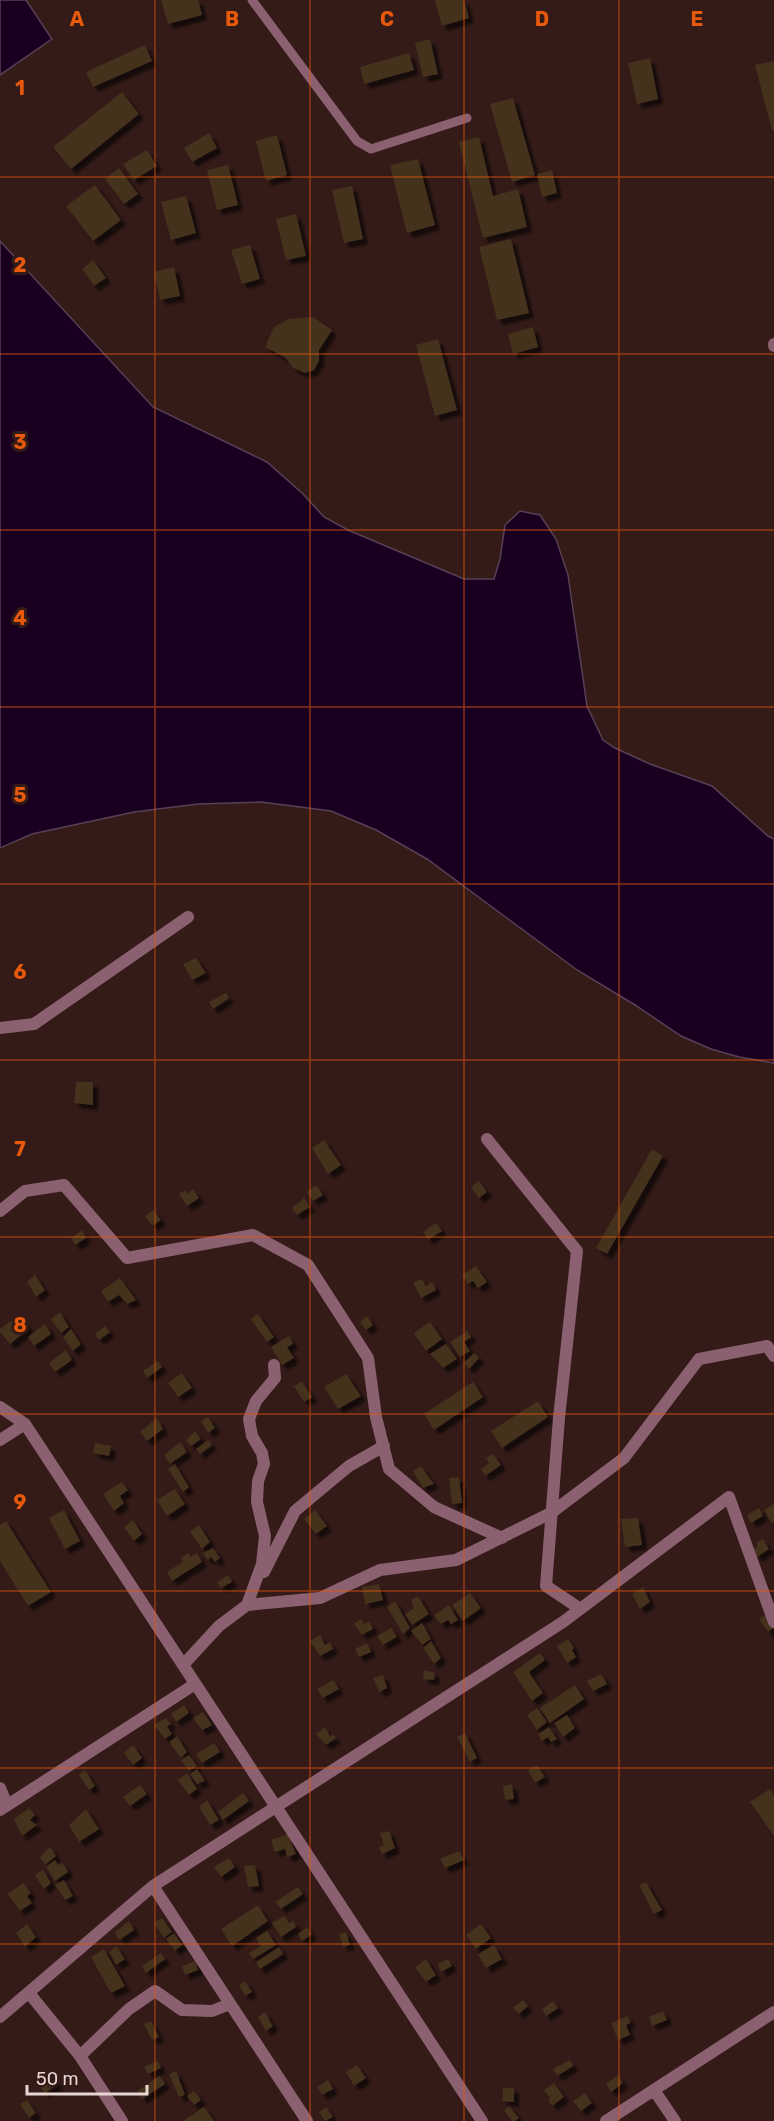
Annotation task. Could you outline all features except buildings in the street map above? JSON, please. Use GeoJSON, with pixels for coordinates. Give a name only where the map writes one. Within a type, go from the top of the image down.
{"type":"FeatureCollection","features":[{"type":"Feature","properties":{"kind":"street"},"geometry":{"type":"LineString","coordinates":[[0,1028],[34,1024],[188,917]]}},
{"type":"Feature","properties":{"kind":"street"},"geometry":{"type":"LineString","coordinates":[[487,1138],[577,1251],[559,1418],[546,1586],[579,1608]]}},
{"type":"Feature","properties":{"kind":"street"},"geometry":{"type":"LineString","coordinates":[[0,1211],[25,1191],[64,1185],[127,1258],[253,1235],[308,1265],[368,1358],[376,1417],[389,1469],[434,1507],[502,1538]]}},
{"type":"Feature","properties":{"kind":"street"},"geometry":{"type":"LineString","coordinates":[[247,1605],[320,1598],[380,1570],[456,1560],[551,1514],[624,1458],[699,1359],[766,1346],[774,1356]]}},
{"type":"Feature","properties":{"kind":"street"},"geometry":{"type":"LineString","coordinates":[[247,1605],[262,1564],[265,1536],[257,1502],[258,1481],[264,1464],[262,1453],[252,1436],[249,1419],[256,1401],[275,1378],[273,1365]]}},
{"type":"Feature","properties":{"kind":"street"},"geometry":{"type":"LineString","coordinates":[[0,1407],[25,1424],[482,2121]]}},
{"type":"Feature","properties":{"kind":"street"},"geometry":{"type":"LineString","coordinates":[[0,1440],[25,1424]]}},
{"type":"Feature","properties":{"kind":"street"},"geometry":{"type":"LineString","coordinates":[[183,1665],[219,1626],[247,1605],[295,1511],[349,1466],[384,1446]]}},
{"type":"Feature","properties":{"kind":"street"},"geometry":{"type":"LineString","coordinates":[[0,2017],[153,1886],[563,1622],[729,1497],[774,1622]]}},
{"type":"Feature","properties":{"kind":"street"},"geometry":{"type":"LineString","coordinates":[[0,1788],[3,1807],[195,1684]]}},
{"type":"Feature","properties":{"kind":"street"},"geometry":{"type":"LineString","coordinates":[[153,1886],[307,2121]]}},
{"type":"Feature","properties":{"kind":"street"},"geometry":{"type":"LineString","coordinates":[[80,2056],[129,2009],[155,1991],[182,2010],[212,2011],[230,2004]]}},
{"type":"Feature","properties":{"kind":"street"},"geometry":{"type":"LineString","coordinates":[[29,1993],[80,2056],[122,2121]]}},
{"type":"Feature","properties":{"kind":"street"},"geometry":{"type":"LineString","coordinates":[[606,2121],[774,2012]]}},
{"type":"Feature","properties":{"kind":"street"},"geometry":{"type":"LineString","coordinates":[[654,2090],[675,2121]]}},
{"type":"Feature","properties":{"kind":"lane"},"geometry":{"type":"LineString","coordinates":[[252,0],[357,141],[371,149],[468,118]]}},
{"type":"Feature","properties":{"kind":"shaded area"},"geometry":{"type":"Polygon","coordinates":[[[0,0],[26,0],[52,39],[0,75],[0,0]]]}},
{"type":"Feature","properties":{"kind":"shaded area"},"geometry":{"type":"Polygon","coordinates":[[[0,241],[153,407],[267,462],[303,494],[324,517],[348,530],[464,579],[494,579],[500,559],[505,525],[520,511],[540,515],[556,539],[568,575],[587,706],[603,740],[650,764],[712,786],[774,839],[774,1063],[711,1049],[681,1036],[577,970],[427,859],[376,830],[331,811],[261,802],[198,804],[134,812],[32,834],[0,848],[0,241]]]}}]}
